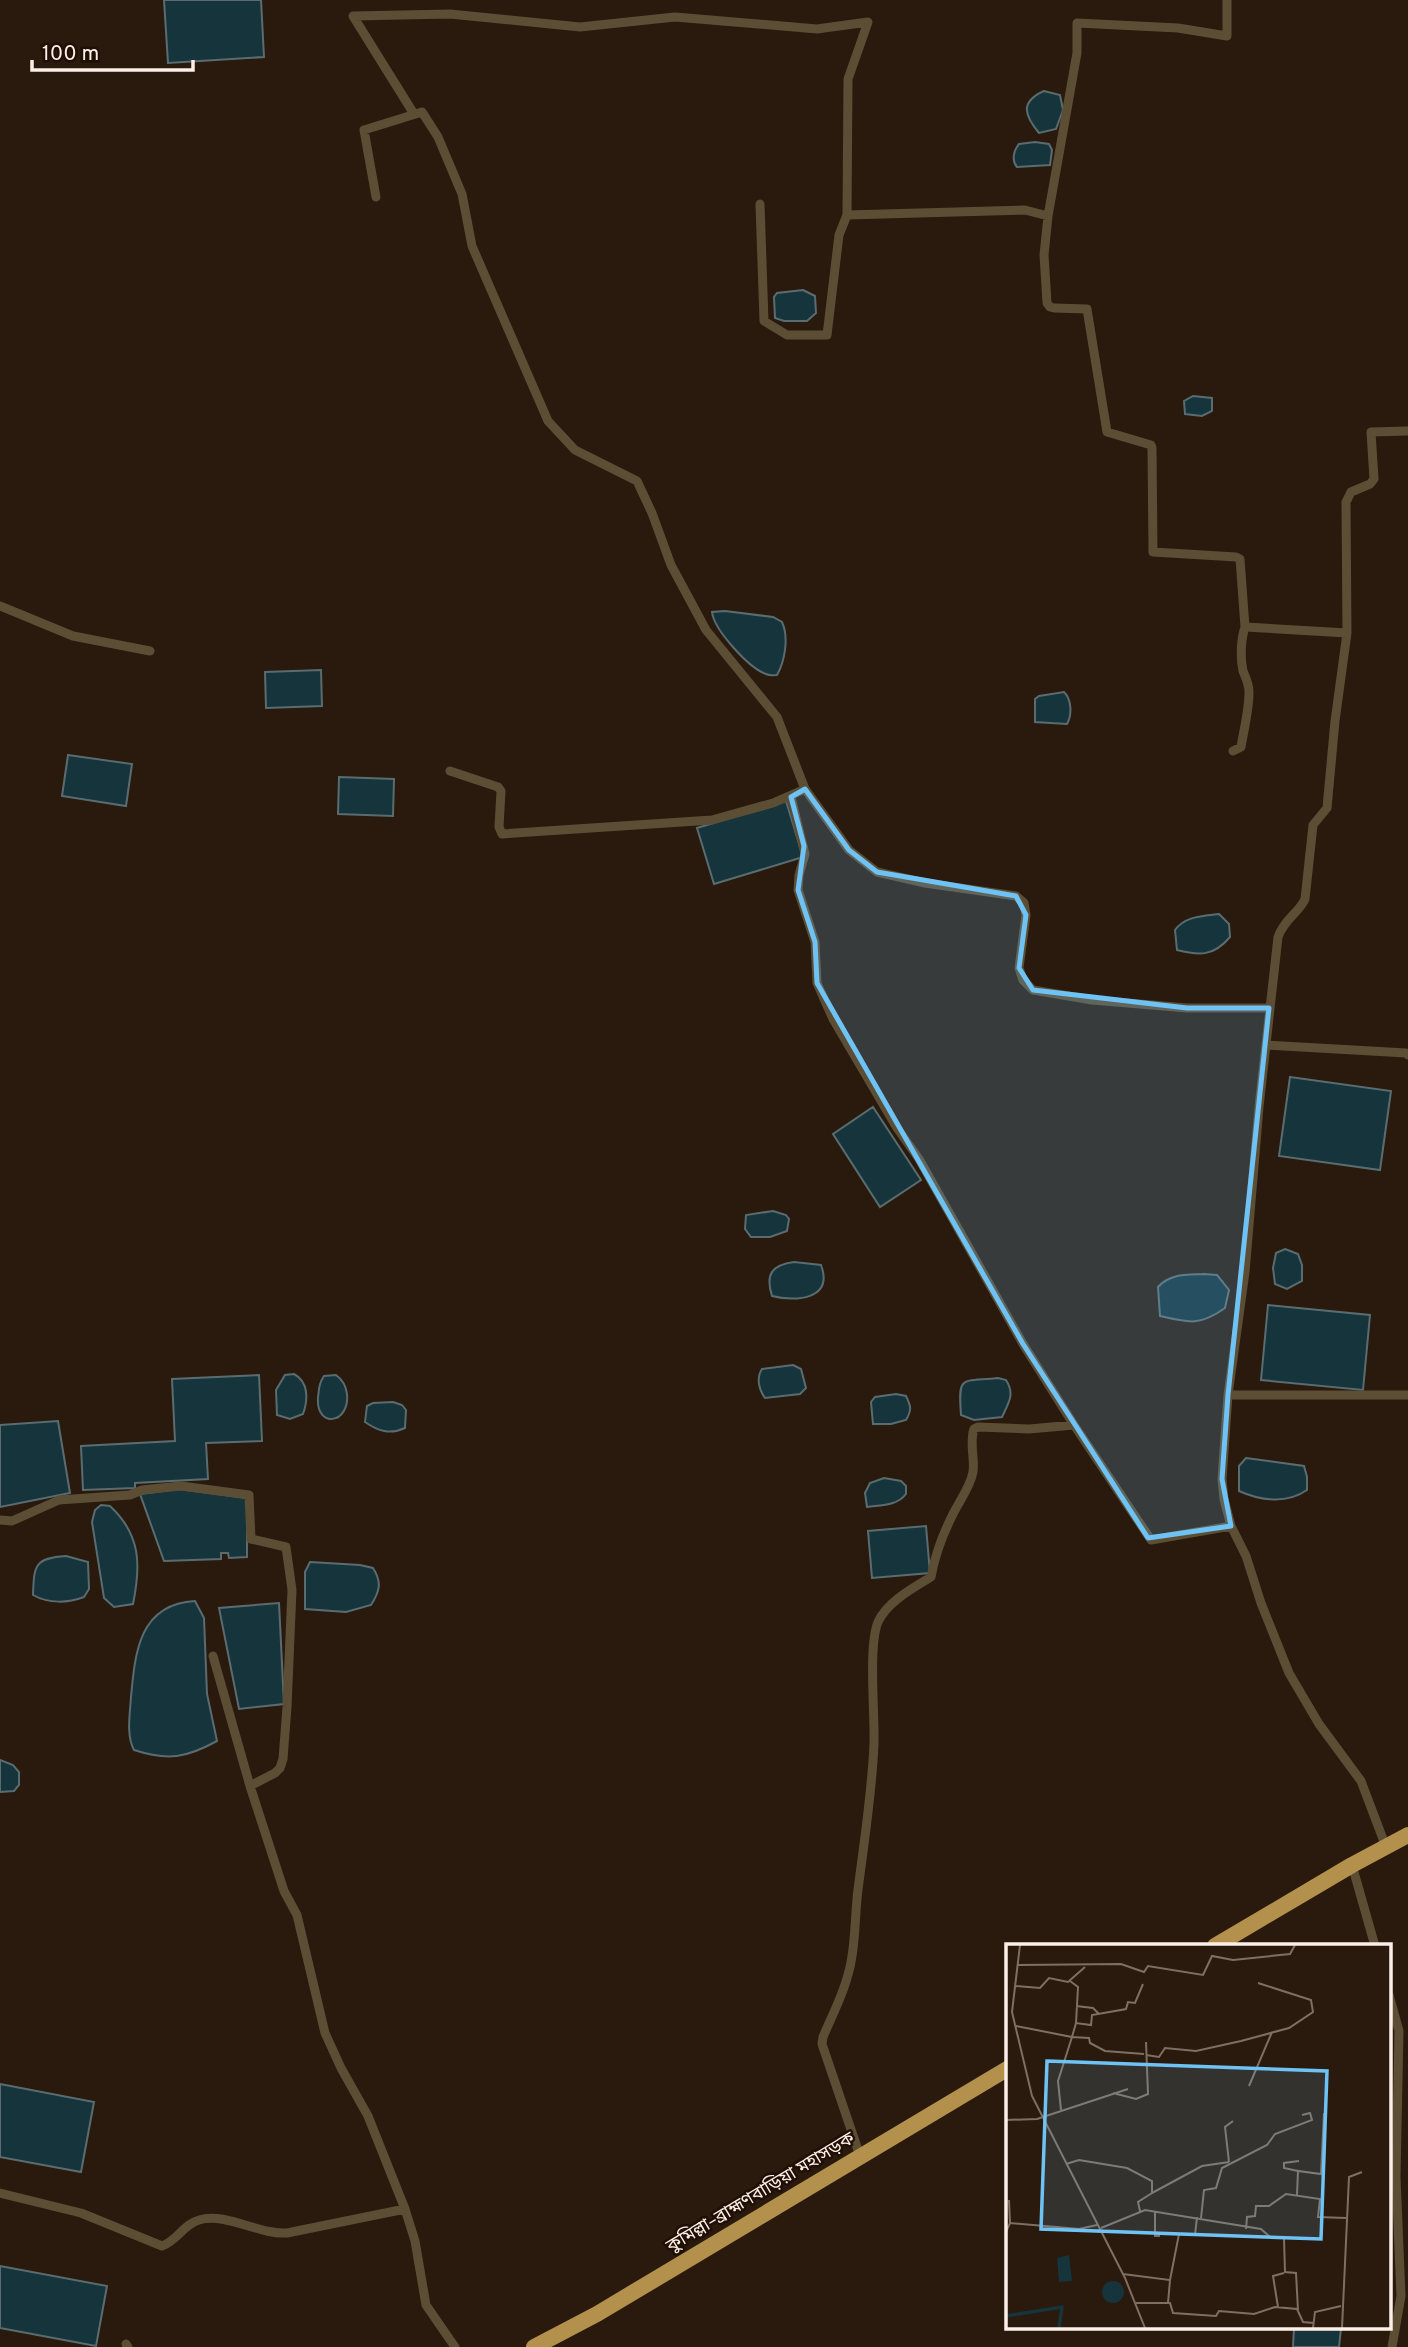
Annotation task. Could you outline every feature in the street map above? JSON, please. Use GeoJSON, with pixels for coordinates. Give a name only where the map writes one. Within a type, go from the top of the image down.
{"type":"FeatureCollection","features":[{"type":"Feature","properties":{"kind":"highway"},"geometry":{"type":"LineString","coordinates":[[1218,1944],[1408,1835]]}},
{"type":"Feature","properties":{"kind":"highway","name":"কুমিল্লা–ব্রাহ্মণবাড়িয়া মহাসড়ক"},"geometry":{"type":"LineString","coordinates":[[534,2347],[597,2314],[1006,2070]]}},
{"type":"Feature","properties":{"kind":"street"},"geometry":{"type":"LineString","coordinates":[[1227,0],[1227,36],[1178,28],[1077,23],[1077,53],[1048,216],[1044,256],[1049,307],[1087,309],[1107,432],[1147,443],[1152,448],[1153,552],[1240,559],[1245,626],[1242,636],[1243,669],[1249,689],[1241,747],[1233,751]]}},
{"type":"Feature","properties":{"kind":"street"},"geometry":{"type":"LineString","coordinates":[[414,114],[353,16],[450,14],[580,27],[675,17],[817,29],[868,22],[848,79],[847,215],[839,235],[827,335],[787,335],[764,321],[760,205]]}},
{"type":"Feature","properties":{"kind":"street"},"geometry":{"type":"LineString","coordinates":[[376,197],[364,131],[422,112],[438,137],[462,194],[472,246],[548,421],[575,450],[636,481],[652,513],[670,565],[706,631],[777,718],[805,789],[849,850],[877,872],[925,883],[1016,896],[1024,903],[1026,915],[1019,968],[1023,980],[1033,990],[1091,1000],[1187,1008],[1269,1008]]}},
{"type":"Feature","properties":{"kind":"street"},"geometry":{"type":"LineString","coordinates":[[847,215],[1025,210],[1048,216]]}},
{"type":"Feature","properties":{"kind":"street"},"geometry":{"type":"LineString","coordinates":[[1386,1847],[1361,1781],[1319,1724],[1289,1673],[1261,1604],[1246,1556],[1231,1526],[1222,1479],[1228,1395],[1245,1272],[1278,937],[1283,924],[1302,906],[1305,899],[1312,825],[1327,808],[1347,633],[1348,495],[1373,482],[1371,432],[1408,430]]}},
{"type":"Feature","properties":{"kind":"street"},"geometry":{"type":"LineString","coordinates":[[0,606],[73,636],[150,652]]}},
{"type":"Feature","properties":{"kind":"street"},"geometry":{"type":"LineString","coordinates":[[1245,626],[1347,633]]}},
{"type":"Feature","properties":{"kind":"street"},"geometry":{"type":"LineString","coordinates":[[450,771],[498,787],[501,791],[499,827],[502,834],[712,820],[791,797],[805,789]]}},
{"type":"Feature","properties":{"kind":"street"},"geometry":{"type":"LineString","coordinates":[[791,797],[805,854],[798,890],[815,943],[817,983],[833,1019],[897,1128],[919,1159],[1023,1344],[1152,1541],[1231,1526]]}},
{"type":"Feature","properties":{"kind":"street"},"geometry":{"type":"LineString","coordinates":[[1266,1045],[1408,1055]]}},
{"type":"Feature","properties":{"kind":"street"},"geometry":{"type":"LineString","coordinates":[[1228,1395],[1408,1395]]}},
{"type":"Feature","properties":{"kind":"street"},"geometry":{"type":"LineString","coordinates":[[860,2156],[822,2044],[842,1993],[852,1957],[858,1885],[870,1809],[874,1743],[874,1644],[877,1623],[884,1612],[931,1577],[936,1553],[973,1471],[971,1436],[974,1429],[1029,1429],[1074,1425]]}},
{"type":"Feature","properties":{"kind":"street"},"geometry":{"type":"LineString","coordinates":[[0,1520],[12,1521],[59,1500],[130,1494],[155,1488],[181,1486],[249,1495],[251,1539],[286,1547],[292,1590],[283,1759],[281,1768],[275,1773],[250,1786]]}},
{"type":"Feature","properties":{"kind":"street"},"geometry":{"type":"LineString","coordinates":[[213,1656],[250,1786],[284,1891],[297,1915],[325,2033],[368,2116],[405,2209],[415,2241],[425,2305],[455,2347]]}},
{"type":"Feature","properties":{"kind":"street"},"geometry":{"type":"LineString","coordinates":[[1352,1865],[1374,1944]]}},
{"type":"Feature","properties":{"kind":"street"},"geometry":{"type":"LineString","coordinates":[[1390,1999],[1399,2031],[1396,2177],[1401,2296],[1392,2347]]}},
{"type":"Feature","properties":{"kind":"street"},"geometry":{"type":"LineString","coordinates":[[0,2193],[81,2213],[162,2246],[170,2244],[195,2221],[201,2219],[227,2221],[274,2234],[287,2234],[405,2209]]}},
{"type":"Feature","properties":{"kind":"highlighted area"},"geometry":{"type":"Polygon","coordinates":[[[805,789],[849,850],[877,872],[1016,896],[1026,915],[1019,968],[1033,990],[1187,1008],[1269,1008],[1228,1395],[1222,1479],[1231,1526],[1148,1538],[1023,1344],[817,983],[815,942],[798,890],[804,846],[791,797],[805,789]]]}},
{"type":"Feature","properties":{"kind":"water"},"geometry":{"type":"Polygon","coordinates":[[[164,0],[261,0],[264,57],[168,63],[164,0]]]}},
{"type":"Feature","properties":{"kind":"water"},"geometry":{"type":"Polygon","coordinates":[[[1044,91],[1060,95],[1063,110],[1056,129],[1039,133],[1030,121],[1027,110],[1031,100],[1044,91]]]}},
{"type":"Feature","properties":{"kind":"water"},"geometry":{"type":"Polygon","coordinates":[[[1035,142],[1049,144],[1052,150],[1050,165],[1017,167],[1014,158],[1017,146],[1035,142]]]}},
{"type":"Feature","properties":{"kind":"water"},"geometry":{"type":"Polygon","coordinates":[[[803,290],[815,296],[816,313],[807,321],[784,321],[775,318],[774,297],[777,293],[803,290]]]}},
{"type":"Feature","properties":{"kind":"water"},"geometry":{"type":"Polygon","coordinates":[[[1193,396],[1212,398],[1212,411],[1202,416],[1185,414],[1184,401],[1193,396]]]}},
{"type":"Feature","properties":{"kind":"water"},"geometry":{"type":"Polygon","coordinates":[[[712,612],[773,617],[782,622],[785,649],[777,675],[769,675],[759,670],[725,638],[712,612]]]}},
{"type":"Feature","properties":{"kind":"water"},"geometry":{"type":"Polygon","coordinates":[[[321,670],[322,706],[266,708],[265,672],[321,670]]]}},
{"type":"Feature","properties":{"kind":"water"},"geometry":{"type":"Polygon","coordinates":[[[1064,692],[1069,699],[1070,708],[1067,724],[1035,722],[1035,699],[1064,692]]]}},
{"type":"Feature","properties":{"kind":"water"},"geometry":{"type":"Polygon","coordinates":[[[68,755],[132,764],[126,806],[62,796],[68,755]]]}},
{"type":"Feature","properties":{"kind":"water"},"geometry":{"type":"Polygon","coordinates":[[[339,777],[394,779],[393,816],[338,814],[339,777]]]}},
{"type":"Feature","properties":{"kind":"water"},"geometry":{"type":"Polygon","coordinates":[[[786,801],[803,857],[714,884],[697,828],[786,801]]]}},
{"type":"Feature","properties":{"kind":"water"},"geometry":{"type":"Polygon","coordinates":[[[1219,914],[1229,924],[1230,937],[1224,943],[1206,953],[1177,950],[1175,930],[1179,925],[1195,918],[1219,914]]]}},
{"type":"Feature","properties":{"kind":"water"},"geometry":{"type":"Polygon","coordinates":[[[1290,1077],[1391,1091],[1380,1170],[1279,1156],[1290,1077]]]}},
{"type":"Feature","properties":{"kind":"water"},"geometry":{"type":"Polygon","coordinates":[[[873,1107],[921,1180],[880,1207],[833,1134],[873,1107]]]}},
{"type":"Feature","properties":{"kind":"water"},"geometry":{"type":"Polygon","coordinates":[[[773,1211],[786,1215],[789,1219],[787,1231],[770,1237],[751,1237],[745,1229],[746,1215],[773,1211]]]}},
{"type":"Feature","properties":{"kind":"water"},"geometry":{"type":"Polygon","coordinates":[[[1285,1249],[1298,1254],[1302,1265],[1302,1281],[1287,1289],[1275,1284],[1273,1268],[1276,1253],[1285,1249]]]}},
{"type":"Feature","properties":{"kind":"water"},"geometry":{"type":"Polygon","coordinates":[[[794,1262],[821,1265],[824,1277],[822,1285],[817,1292],[801,1298],[772,1296],[769,1282],[772,1272],[780,1265],[794,1262]]]}},
{"type":"Feature","properties":{"kind":"water"},"geometry":{"type":"Polygon","coordinates":[[[1217,1275],[1229,1290],[1225,1308],[1208,1318],[1194,1321],[1160,1316],[1158,1287],[1163,1282],[1174,1277],[1217,1275]]]}},
{"type":"Feature","properties":{"kind":"water"},"geometry":{"type":"Polygon","coordinates":[[[1268,1305],[1370,1315],[1363,1390],[1261,1380],[1268,1305]]]}},
{"type":"Feature","properties":{"kind":"water"},"geometry":{"type":"Polygon","coordinates":[[[793,1365],[801,1369],[806,1388],[800,1394],[765,1398],[759,1384],[762,1369],[793,1365]]]}},
{"type":"Feature","properties":{"kind":"water"},"geometry":{"type":"Polygon","coordinates":[[[294,1374],[305,1386],[306,1403],[303,1414],[290,1419],[277,1415],[276,1390],[285,1375],[294,1374]]]}},
{"type":"Feature","properties":{"kind":"water"},"geometry":{"type":"Polygon","coordinates":[[[259,1375],[262,1441],[206,1443],[208,1479],[135,1483],[135,1488],[83,1490],[81,1446],[175,1441],[172,1379],[259,1375]]]}},
{"type":"Feature","properties":{"kind":"water"},"geometry":{"type":"Polygon","coordinates":[[[336,1375],[345,1386],[347,1404],[339,1417],[333,1419],[322,1415],[318,1398],[324,1376],[336,1375]]]}},
{"type":"Feature","properties":{"kind":"water"},"geometry":{"type":"Polygon","coordinates":[[[998,1378],[1006,1380],[1010,1390],[1010,1398],[1002,1417],[974,1420],[961,1415],[960,1392],[965,1383],[998,1378]]]}},
{"type":"Feature","properties":{"kind":"water"},"geometry":{"type":"Polygon","coordinates":[[[896,1394],[906,1396],[909,1403],[910,1411],[906,1420],[891,1424],[873,1424],[871,1402],[875,1397],[896,1394]]]}},
{"type":"Feature","properties":{"kind":"water"},"geometry":{"type":"Polygon","coordinates":[[[393,1402],[402,1405],[406,1410],[405,1428],[384,1431],[365,1422],[367,1406],[393,1402]]]}},
{"type":"Feature","properties":{"kind":"water"},"geometry":{"type":"Polygon","coordinates":[[[58,1421],[70,1493],[0,1507],[0,1425],[58,1421]]]}},
{"type":"Feature","properties":{"kind":"water"},"geometry":{"type":"Polygon","coordinates":[[[1246,1458],[1304,1466],[1307,1490],[1274,1500],[1239,1491],[1239,1466],[1246,1458]]]}},
{"type":"Feature","properties":{"kind":"water"},"geometry":{"type":"Polygon","coordinates":[[[884,1478],[901,1481],[906,1486],[906,1494],[893,1503],[867,1507],[865,1493],[870,1483],[884,1478]]]}},
{"type":"Feature","properties":{"kind":"water"},"geometry":{"type":"Polygon","coordinates":[[[179,1489],[247,1498],[247,1557],[229,1558],[228,1553],[221,1553],[221,1559],[164,1561],[140,1494],[179,1489]]]}},
{"type":"Feature","properties":{"kind":"water"},"geometry":{"type":"Polygon","coordinates":[[[101,1505],[110,1506],[128,1528],[133,1539],[137,1576],[133,1604],[114,1607],[104,1598],[92,1522],[95,1510],[101,1505]]]}},
{"type":"Feature","properties":{"kind":"water"},"geometry":{"type":"Polygon","coordinates":[[[926,1526],[930,1573],[872,1578],[868,1531],[926,1526]]]}},
{"type":"Feature","properties":{"kind":"water"},"geometry":{"type":"Polygon","coordinates":[[[66,1556],[88,1562],[89,1589],[84,1597],[58,1602],[33,1595],[35,1570],[38,1565],[47,1559],[66,1556]]]}},
{"type":"Feature","properties":{"kind":"water"},"geometry":{"type":"Polygon","coordinates":[[[310,1562],[373,1568],[379,1586],[371,1605],[346,1612],[305,1609],[305,1572],[310,1562]]]}},
{"type":"Feature","properties":{"kind":"water"},"geometry":{"type":"Polygon","coordinates":[[[195,1601],[204,1618],[207,1694],[217,1741],[177,1756],[157,1756],[134,1750],[129,1717],[138,1648],[151,1621],[162,1611],[176,1604],[195,1601]]]}},
{"type":"Feature","properties":{"kind":"water"},"geometry":{"type":"Polygon","coordinates":[[[279,1603],[284,1704],[239,1709],[219,1608],[279,1603]]]}},
{"type":"Feature","properties":{"kind":"water"},"geometry":{"type":"Polygon","coordinates":[[[0,1760],[13,1765],[19,1772],[19,1785],[14,1791],[0,1792],[0,1760]]]}},
{"type":"Feature","properties":{"kind":"water"},"geometry":{"type":"Polygon","coordinates":[[[0,2084],[94,2102],[81,2172],[0,2157],[0,2084]]]}},
{"type":"Feature","properties":{"kind":"water"},"geometry":{"type":"Polygon","coordinates":[[[0,2266],[107,2286],[96,2346],[0,2328],[0,2266]]]}},
{"type":"Feature","properties":{"kind":"water"},"geometry":{"type":"Polygon","coordinates":[[[1294,2330],[1341,2330],[1339,2347],[1293,2347],[1294,2330]]]}}]}
